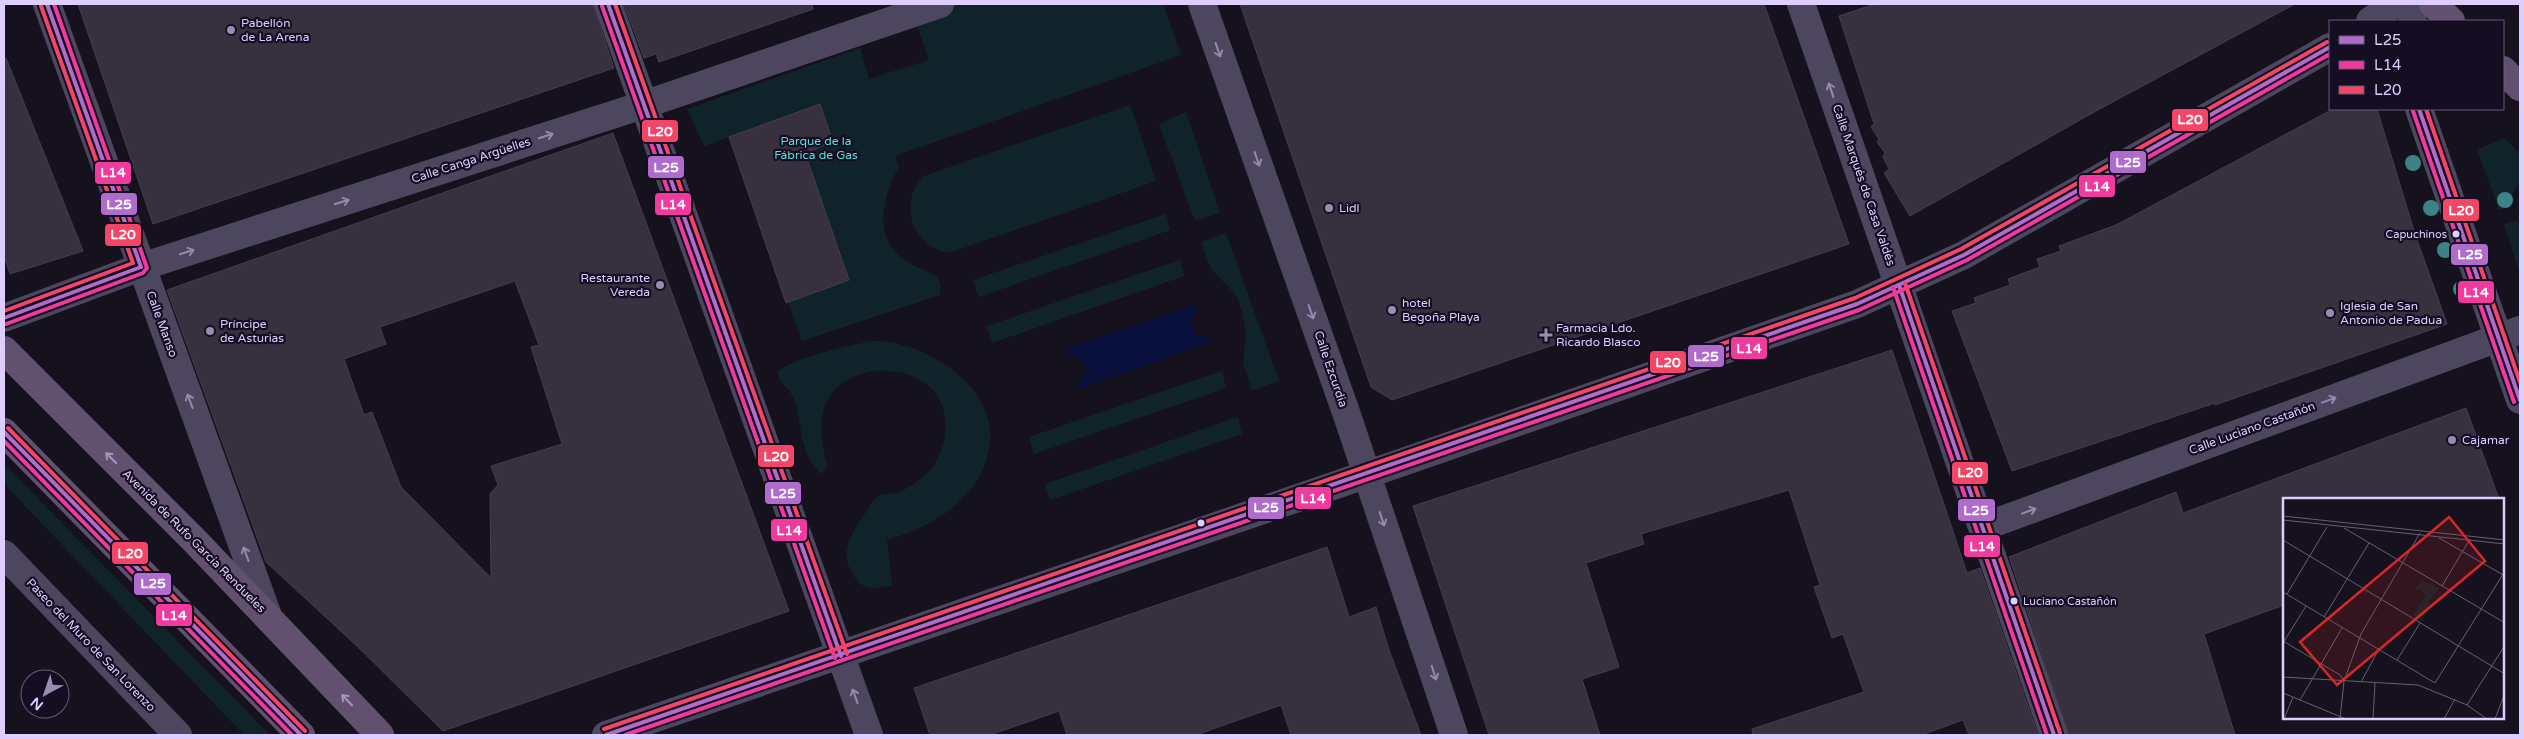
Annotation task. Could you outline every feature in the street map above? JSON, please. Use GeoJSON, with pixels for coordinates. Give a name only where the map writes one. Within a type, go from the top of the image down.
{"type":"FeatureCollection","features":[{"type":"Feature","properties":{"kind":"main road"},"geometry":{"type":"LineString","coordinates":[[2433,4],[2451,20]]}},
{"type":"Feature","properties":{"kind":"main road"},"geometry":{"type":"LineString","coordinates":[[2504,71],[2520,87]]}},
{"type":"Feature","properties":{"kind":"main road","name":"Avenida de Rufo García Rendueles"},"geometry":{"type":"LineString","coordinates":[[4,350],[268,616],[380,735]]}},
{"type":"Feature","properties":{"kind":"main road"},"geometry":{"type":"LineString","coordinates":[[4,432],[301,735]]}},
{"type":"Feature","properties":{"kind":"street","name":"Calle Manso"},"geometry":{"type":"LineString","coordinates":[[47,4],[268,616]]}},
{"type":"Feature","properties":{"kind":"street"},"geometry":{"type":"LineString","coordinates":[[608,4],[869,735]]}},
{"type":"Feature","properties":{"kind":"street","name":"Calle Canga Argüelles"},"geometry":{"type":"LineString","coordinates":[[4,318],[141,267],[643,105],[940,4]]}},
{"type":"Feature","properties":{"kind":"street","name":"Calle Ezcurdia"},"geometry":{"type":"LineString","coordinates":[[1202,4],[1367,473],[1454,735]]}},
{"type":"Feature","properties":{"kind":"street","name":"Calle Marqués de Casa Valdés"},"geometry":{"type":"LineString","coordinates":[[1801,4],[2054,735]]}},
{"type":"Feature","properties":{"kind":"street"},"geometry":{"type":"LineString","coordinates":[[2371,20],[2394,4]]}},
{"type":"Feature","properties":{"kind":"street"},"geometry":{"type":"LineString","coordinates":[[2412,20],[2414,4]]}},
{"type":"Feature","properties":{"kind":"street"},"geometry":{"type":"LineString","coordinates":[[606,735],[841,656],[1857,304],[1964,255],[2329,49]]}},
{"type":"Feature","properties":{"kind":"street"},"geometry":{"type":"LineString","coordinates":[[2419,110],[2509,334],[2520,400]]}},
{"type":"Feature","properties":{"kind":"street","name":"Calle Luciano Castañón"},"geometry":{"type":"LineString","coordinates":[[1983,527],[2509,334]]}},
{"type":"Feature","properties":{"kind":"street","name":"Paseo del Muro de San Lorenzo"},"geometry":{"type":"LineString","coordinates":[[4,554],[178,735]]}},
{"type":"Feature","properties":{"kind":"green space","name":"Parque de la Fábrica de Gas"},"geometry":{"type":"Polygon","coordinates":[[[1163,4],[1181,55],[895,156],[899,167],[885,202],[883,215],[887,239],[893,250],[903,259],[938,277],[941,285],[940,295],[802,341],[729,137],[704,146],[687,109],[860,48],[869,79],[929,60],[910,5],[1163,4]]]}},
{"type":"Feature","properties":{"kind":"green space"},"geometry":{"type":"Polygon","coordinates":[[[1130,105],[1156,181],[949,253],[936,249],[926,243],[918,233],[912,222],[911,198],[924,176],[1130,105]]]}},
{"type":"Feature","properties":{"kind":"green space"},"geometry":{"type":"Polygon","coordinates":[[[1186,112],[1220,213],[1195,221],[1159,124],[1186,112]]]}},
{"type":"Feature","properties":{"kind":"green space"},"geometry":{"type":"Polygon","coordinates":[[[2504,138],[2520,153],[2520,182],[2510,197],[2510,207],[2499,210],[2477,150],[2504,138]]]}},
{"type":"Feature","properties":{"kind":"green space"},"geometry":{"type":"Polygon","coordinates":[[[1166,214],[1170,230],[979,297],[973,280],[1166,214]]]}},
{"type":"Feature","properties":{"kind":"green space"},"geometry":{"type":"Polygon","coordinates":[[[2517,221],[2520,226],[2520,274],[2504,224],[2517,221]]]}},
{"type":"Feature","properties":{"kind":"green space"},"geometry":{"type":"Polygon","coordinates":[[[1226,233],[1279,381],[1252,391],[1243,363],[1246,333],[1242,311],[1236,295],[1211,269],[1201,242],[1226,233]]]}},
{"type":"Feature","properties":{"kind":"green space"},"geometry":{"type":"Polygon","coordinates":[[[1180,260],[1184,276],[992,343],[987,326],[1180,260]]]}},
{"type":"Feature","properties":{"kind":"green space"},"geometry":{"type":"Polygon","coordinates":[[[872,341],[893,343],[914,349],[935,359],[955,372],[971,388],[983,406],[990,427],[989,449],[984,467],[975,483],[951,509],[936,519],[887,540],[892,585],[875,588],[863,586],[852,574],[847,556],[850,538],[877,497],[896,493],[909,487],[926,475],[935,464],[944,443],[945,434],[945,418],[940,400],[929,386],[914,377],[897,372],[879,371],[861,374],[845,382],[832,393],[824,409],[821,428],[823,448],[828,466],[821,474],[808,456],[802,438],[794,399],[777,373],[783,368],[806,358],[872,341]]]}},
{"type":"Feature","properties":{"kind":"green space"},"geometry":{"type":"Polygon","coordinates":[[[1222,371],[1226,388],[1034,454],[1029,437],[1222,371]]]}},
{"type":"Feature","properties":{"kind":"green space"},"geometry":{"type":"Polygon","coordinates":[[[1238,417],[1242,434],[1050,500],[1045,484],[1238,417]]]}},
{"type":"Feature","properties":{"kind":"green space"},"geometry":{"type":"Polygon","coordinates":[[[4,464],[270,735],[244,735],[4,484],[4,464]]]}},
{"type":"Feature","properties":{"kind":"shaded area"},"geometry":{"type":"Polygon","coordinates":[[[1195,304],[1198,311],[1192,318],[1192,328],[1197,335],[1207,337],[1209,343],[1080,389],[1078,383],[1085,375],[1086,365],[1078,358],[1069,355],[1066,349],[1195,304]]]}},
{"type":"Feature","properties":{"kind":"building"},"geometry":{"type":"Polygon","coordinates":[[[78,4],[593,4],[614,68],[153,224],[78,4]]]}},
{"type":"Feature","properties":{"kind":"building"},"geometry":{"type":"Polygon","coordinates":[[[624,4],[812,4],[813,9],[659,62],[656,54],[644,58],[624,4]]]}},
{"type":"Feature","properties":{"kind":"building"},"geometry":{"type":"Polygon","coordinates":[[[1240,4],[1764,4],[1849,244],[1392,400],[1371,387],[1240,4]]]}},
{"type":"Feature","properties":{"kind":"building"},"geometry":{"type":"Polygon","coordinates":[[[1875,4],[2295,4],[2096,111],[1910,216],[1884,173],[1889,169],[1883,157],[1885,153],[1877,142],[1879,139],[1871,127],[1874,124],[1839,16],[1875,4]]]}},
{"type":"Feature","properties":{"kind":"building"},"geometry":{"type":"Polygon","coordinates":[[[4,58],[6,58],[83,251],[10,274],[4,256],[4,58]]]}},
{"type":"Feature","properties":{"kind":"building"},"geometry":{"type":"Polygon","coordinates":[[[820,104],[833,142],[805,153],[849,280],[786,303],[729,137],[820,104]]]}},
{"type":"Feature","properties":{"kind":"building"},"geometry":{"type":"Polygon","coordinates":[[[2331,110],[2377,110],[2415,234],[2447,324],[2215,405],[2215,403],[2012,471],[1952,311],[1976,303],[1974,298],[2010,285],[2008,279],[2040,267],[2037,259],[2061,251],[2059,246],[2116,225],[2331,110]]]}},
{"type":"Feature","properties":{"kind":"building"},"geometry":{"type":"Polygon","coordinates":[[[613,133],[789,611],[443,731],[358,647],[266,562],[167,290],[613,133]],[[515,281],[380,327],[386,344],[344,359],[364,415],[372,412],[401,487],[491,578],[490,494],[498,485],[491,466],[562,444],[531,347],[539,345],[515,281]]]}},
{"type":"Feature","properties":{"kind":"building"},"geometry":{"type":"Polygon","coordinates":[[[1892,350],[1967,573],[1980,568],[2038,735],[1969,735],[1963,720],[1921,735],[1753,735],[1752,729],[1864,692],[1843,634],[1832,638],[1814,587],[1820,585],[1789,490],[1641,534],[1644,544],[1586,563],[1619,667],[1582,679],[1600,735],[1489,735],[1413,506],[1892,350]]]}},
{"type":"Feature","properties":{"kind":"building"},"geometry":{"type":"Polygon","coordinates":[[[2466,408],[2499,498],[2283,498],[2283,605],[2204,634],[2235,735],[2069,735],[2009,557],[2176,492],[2183,513],[2466,408]]]}},
{"type":"Feature","properties":{"kind":"building"},"geometry":{"type":"Polygon","coordinates":[[[1327,547],[1349,617],[1376,607],[1389,650],[1421,735],[1291,735],[1281,705],[1196,735],[1067,735],[1059,711],[990,735],[930,735],[914,688],[1327,547]]]}},
{"type":"Feature","properties":{"kind":"transit line","name":"L25"},"geometry":{"type":"LineString","coordinates":[[4,318],[141,267],[47,4]]}},
{"type":"Feature","properties":{"kind":"transit line","name":"L14"},"geometry":{"type":"LineString","coordinates":[[6,324],[143,273],[147,268],[54,4]]}},
{"type":"Feature","properties":{"kind":"transit line","name":"L25"},"geometry":{"type":"LineString","coordinates":[[608,4],[841,656]]}},
{"type":"Feature","properties":{"kind":"transit line","name":"L20"},"geometry":{"type":"LineString","coordinates":[[615,4],[847,654]]}},
{"type":"Feature","properties":{"kind":"transit line","name":"L20"},"geometry":{"type":"LineString","coordinates":[[4,311],[133,263],[41,6]]}},
{"type":"Feature","properties":{"kind":"transit line","name":"L14"},"geometry":{"type":"LineString","coordinates":[[602,6],[835,658]]}},
{"type":"Feature","properties":{"kind":"transit line","name":"L20"},"geometry":{"type":"LineString","coordinates":[[604,729],[1855,298],[1961,249],[2327,42]]}},
{"type":"Feature","properties":{"kind":"transit line","name":"L25"},"geometry":{"type":"LineString","coordinates":[[606,735],[1857,304],[1964,255],[2329,48]]}},
{"type":"Feature","properties":{"kind":"transit line","name":"L14"},"geometry":{"type":"LineString","coordinates":[[625,735],[1859,310],[1967,260],[2329,55]]}},
{"type":"Feature","properties":{"kind":"transit line","name":"L25"},"geometry":{"type":"LineString","coordinates":[[2419,110],[2520,400]]}},
{"type":"Feature","properties":{"kind":"transit line","name":"L20"},"geometry":{"type":"LineString","coordinates":[[2426,110],[2520,382]]}},
{"type":"Feature","properties":{"kind":"transit line","name":"L14"},"geometry":{"type":"LineString","coordinates":[[2413,111],[2514,402]]}},
{"type":"Feature","properties":{"kind":"transit line","name":"L20"},"geometry":{"type":"LineString","coordinates":[[1905,283],[2060,733]]}},
{"type":"Feature","properties":{"kind":"transit line","name":"L25"},"geometry":{"type":"LineString","coordinates":[[1899,285],[2054,735]]}},
{"type":"Feature","properties":{"kind":"transit line","name":"L14"},"geometry":{"type":"LineString","coordinates":[[1893,287],[2047,735]]}},
{"type":"Feature","properties":{"kind":"transit line","name":"L20"},"geometry":{"type":"LineString","coordinates":[[8,428],[305,731]]}},
{"type":"Feature","properties":{"kind":"transit line","name":"L25"},"geometry":{"type":"LineString","coordinates":[[4,432],[301,735]]}},
{"type":"Feature","properties":{"kind":"transit line","name":"L14"},"geometry":{"type":"LineString","coordinates":[[4,441],[292,735]]}},
{"type":"Feature","properties":{"kind":"place","name":"Pabellón de La Arena"},"geometry":{"type":"Point","coordinates":[231,30]}},
{"type":"Feature","properties":{"kind":"place","name":"Lidl"},"geometry":{"type":"Point","coordinates":[1329,208]}},
{"type":"Feature","properties":{"kind":"place","name":"Capuchinos"},"geometry":{"type":"Point","coordinates":[2456,234]}},
{"type":"Feature","properties":{"kind":"place","name":"Restaurante Vereda"},"geometry":{"type":"Point","coordinates":[660,285]}},
{"type":"Feature","properties":{"kind":"place","name":"hotel Begoña Playa"},"geometry":{"type":"Point","coordinates":[1392,310]}},
{"type":"Feature","properties":{"kind":"place","name":"Iglesia de San Antonio de Padua"},"geometry":{"type":"Point","coordinates":[2330,313]}},
{"type":"Feature","properties":{"kind":"place","name":"Príncipe de Asturias"},"geometry":{"type":"Point","coordinates":[210,331]}},
{"type":"Feature","properties":{"kind":"place","name":"Farmacia Ldo. Ricardo Blasco"},"geometry":{"type":"Point","coordinates":[1546,335]}},
{"type":"Feature","properties":{"kind":"place","name":"Cajamar"},"geometry":{"type":"Point","coordinates":[2452,440]}},
{"type":"Feature","properties":{"kind":"place","name":"Luciano Castañón"},"geometry":{"type":"Point","coordinates":[2014,601]}}]}
